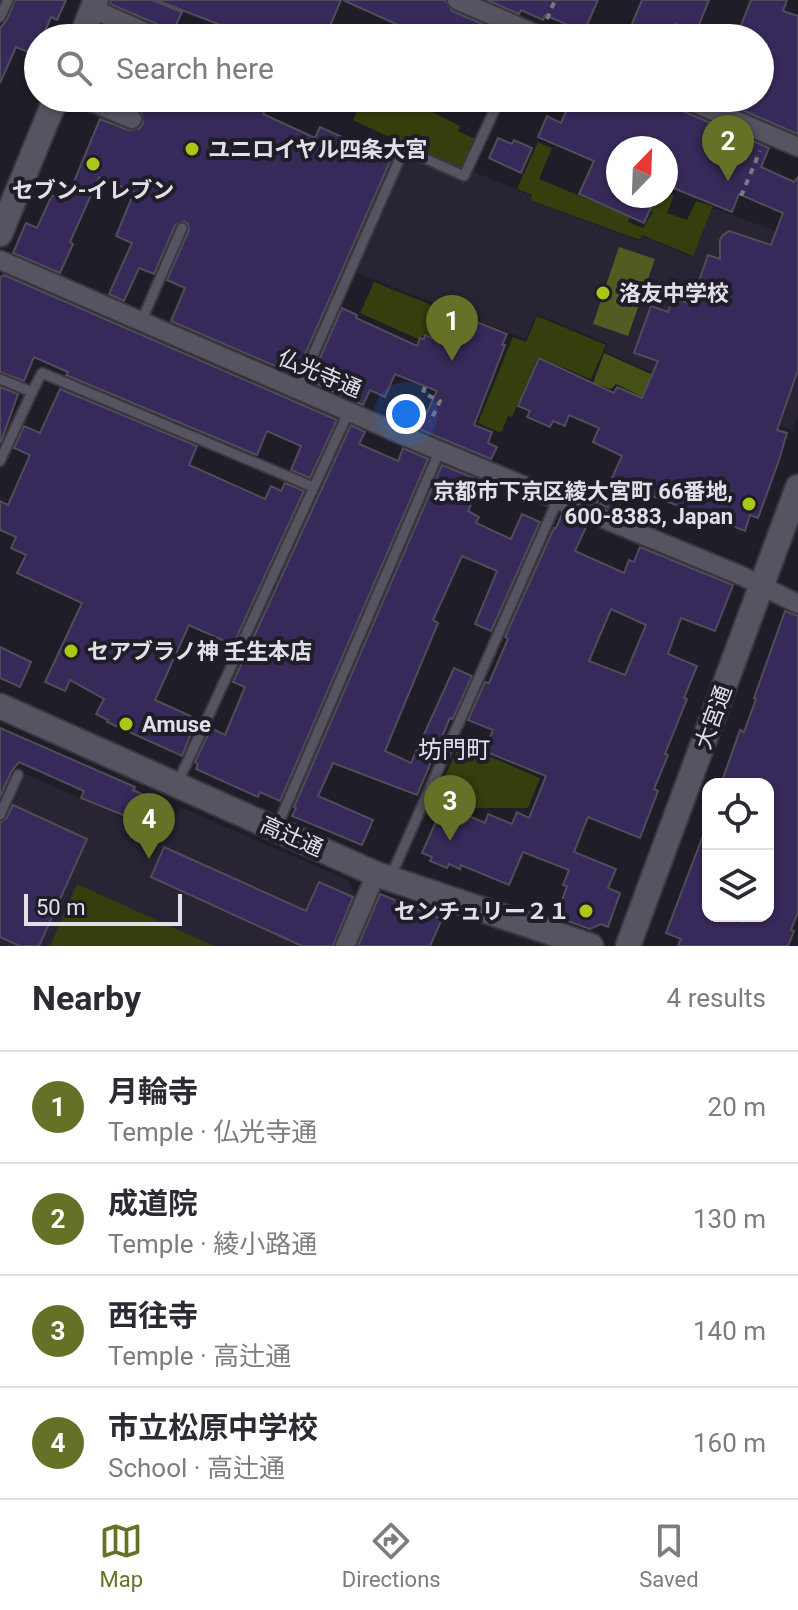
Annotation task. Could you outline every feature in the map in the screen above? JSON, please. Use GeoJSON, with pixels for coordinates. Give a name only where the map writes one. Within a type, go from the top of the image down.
{"type":"FeatureCollection","features":[{"type":"Feature","properties":{"kind":"street"},"geometry":{"type":"LineString","coordinates":[[457,0],[509,24]]}},
{"type":"Feature","properties":{"kind":"street"},"geometry":{"type":"LineString","coordinates":[[87,24],[95,4],[132,24]]}},
{"type":"Feature","properties":{"kind":"street"},"geometry":{"type":"LineString","coordinates":[[0,234],[50,112]]}},
{"type":"Feature","properties":{"kind":"street"},"geometry":{"type":"LineString","coordinates":[[115,112],[132,119]]}},
{"type":"Feature","properties":{"kind":"street"},"geometry":{"type":"LineString","coordinates":[[716,112],[798,147]]}},
{"type":"Feature","properties":{"kind":"street","name":"仏光寺通"},"geometry":{"type":"LineString","coordinates":[[0,260],[798,604]]}},
{"type":"Feature","properties":{"kind":"street","name":"大宮通"},"geometry":{"type":"LineString","coordinates":[[628,946],[798,487]]}},
{"type":"Feature","properties":{"kind":"street","name":"高辻通"},"geometry":{"type":"LineString","coordinates":[[0,706],[383,876],[591,946]]}},
{"type":"Feature","properties":{"kind":"street"},"geometry":{"type":"LineString","coordinates":[[345,946],[383,876]]}},
{"type":"Feature","properties":{"kind":"lane"},"geometry":{"type":"LineString","coordinates":[[0,17],[8,0]]}},
{"type":"Feature","properties":{"kind":"lane"},"geometry":{"type":"LineString","coordinates":[[298,389],[404,149],[464,176],[494,112]]}},
{"type":"Feature","properties":{"kind":"lane"},"geometry":{"type":"LineString","coordinates":[[141,322],[182,228]]}},
{"type":"Feature","properties":{"kind":"lane"},"geometry":{"type":"LineString","coordinates":[[0,461],[42,373],[313,487]]}},
{"type":"Feature","properties":{"kind":"lane"},"geometry":{"type":"LineString","coordinates":[[0,379],[32,392]]}},
{"type":"Feature","properties":{"kind":"lane"},"geometry":{"type":"LineString","coordinates":[[177,784],[349,411]]}},
{"type":"Feature","properties":{"kind":"lane"},"geometry":{"type":"LineString","coordinates":[[276,829],[440,450]]}},
{"type":"Feature","properties":{"kind":"lane"},"geometry":{"type":"LineString","coordinates":[[383,876],[558,499]]}},
{"type":"Feature","properties":{"kind":"lane"},"geometry":{"type":"LineString","coordinates":[[0,815],[18,775]]}},
{"type":"Feature","properties":{"kind":"path"},"geometry":{"type":"LineString","coordinates":[[740,193],[760,151]]}},
{"type":"Feature","properties":{"kind":"path"},"geometry":{"type":"LineString","coordinates":[[425,387],[423,393],[440,401],[430,422]]}},
{"type":"Feature","properties":{"kind":"shaded area"},"geometry":{"type":"Polygon","coordinates":[[[357,112],[432,112],[460,126],[458,131],[477,140],[463,172],[353,120],[357,112]]]}},
{"type":"Feature","properties":{"kind":"shaded area"},"geometry":{"type":"Polygon","coordinates":[[[538,142],[552,148],[539,179],[630,217],[628,222],[643,228],[653,212],[648,208],[669,208],[667,213],[687,220],[696,201],[713,206],[693,256],[642,235],[640,240],[530,200],[532,195],[517,189],[538,142]]]}},
{"type":"Feature","properties":{"kind":"shaded area","name":"洛友中学校"},"geometry":{"type":"Polygon","coordinates":[[[406,156],[466,183],[473,171],[531,196],[529,200],[640,241],[642,236],[692,257],[713,208],[798,239],[798,414],[792,430],[684,393],[677,383],[605,352],[608,344],[537,314],[525,339],[355,272],[406,156]]]}},
{"type":"Feature","properties":{"kind":"shaded area"},"geometry":{"type":"Polygon","coordinates":[[[619,247],[655,259],[628,336],[593,324],[619,247]]]}},
{"type":"Feature","properties":{"kind":"shaded area"},"geometry":{"type":"Polygon","coordinates":[[[374,282],[464,318],[453,345],[425,334],[418,339],[360,313],[374,282]]]}},
{"type":"Feature","properties":{"kind":"shaded area"},"geometry":{"type":"Polygon","coordinates":[[[537,316],[606,345],[591,379],[538,357],[512,417],[508,416],[501,433],[478,423],[513,337],[526,342],[537,316]]]}},
{"type":"Feature","properties":{"kind":"shaded area"},"geometry":{"type":"Polygon","coordinates":[[[604,353],[651,374],[648,384],[659,388],[653,402],[616,384],[611,389],[593,383],[604,353]]]}},
{"type":"Feature","properties":{"kind":"shaded area"},"geometry":{"type":"Polygon","coordinates":[[[460,744],[540,778],[528,808],[430,808],[460,744]]]}},
{"type":"Feature","properties":{"kind":"shaded area"},"geometry":{"type":"Polygon","coordinates":[[[26,774],[166,837],[180,807],[348,880],[359,904],[340,946],[0,946],[0,832],[26,774]]]}},
{"type":"Feature","properties":{"kind":"shaded area"},"geometry":{"type":"Polygon","coordinates":[[[77,884],[214,946],[50,946],[77,884]]]}},
{"type":"Feature","properties":{"kind":"building"},"geometry":{"type":"Polygon","coordinates":[[[15,0],[66,0],[57,20],[51,17],[48,24],[24,24],[24,50],[16,47],[0,83],[0,28],[15,0]]]}},
{"type":"Feature","properties":{"kind":"building"},"geometry":{"type":"Polygon","coordinates":[[[111,0],[152,0],[182,12],[176,24],[157,24],[110,4],[111,0]]]}},
{"type":"Feature","properties":{"kind":"building"},"geometry":{"type":"Polygon","coordinates":[[[156,0],[341,0],[331,24],[218,24],[156,0]]]}},
{"type":"Feature","properties":{"kind":"building"},"geometry":{"type":"Polygon","coordinates":[[[343,0],[445,0],[452,11],[482,24],[396,24],[343,0]]]}},
{"type":"Feature","properties":{"kind":"building"},"geometry":{"type":"Polygon","coordinates":[[[487,0],[598,0],[588,24],[566,24],[545,15],[543,20],[521,10],[519,14],[487,0]]]}},
{"type":"Feature","properties":{"kind":"building"},"geometry":{"type":"Polygon","coordinates":[[[642,0],[709,0],[699,24],[632,24],[642,0]]]}},
{"type":"Feature","properties":{"kind":"building"},"geometry":{"type":"Polygon","coordinates":[[[751,0],[787,0],[783,11],[798,16],[798,134],[747,112],[774,112],[774,24],[742,24],[751,0]]]}},
{"type":"Feature","properties":{"kind":"building"},"geometry":{"type":"Polygon","coordinates":[[[141,112],[264,112],[315,138],[320,127],[391,159],[296,375],[171,321],[185,288],[167,280],[189,230],[184,221],[175,225],[154,274],[139,268],[124,301],[109,294],[132,243],[116,236],[134,192],[99,177],[70,242],[73,244],[60,273],[13,253],[26,223],[37,228],[52,195],[66,201],[100,119],[128,130],[139,129],[143,124],[141,112]]]}},
{"type":"Feature","properties":{"kind":"building"},"geometry":{"type":"Polygon","coordinates":[[[566,112],[685,112],[769,148],[761,167],[794,182],[798,177],[798,370],[777,430],[787,433],[778,463],[758,518],[750,515],[745,531],[628,487],[617,511],[600,504],[622,456],[593,442],[599,428],[569,415],[565,426],[553,421],[550,427],[527,417],[530,411],[518,406],[539,358],[614,393],[617,387],[642,398],[658,361],[634,353],[651,306],[668,312],[673,298],[691,304],[708,255],[720,259],[723,235],[729,231],[771,245],[783,213],[739,194],[732,212],[678,190],[678,136],[606,136],[606,206],[579,194],[594,161],[538,137],[547,116],[561,123],[566,112]]]}},
{"type":"Feature","properties":{"kind":"building"},"geometry":{"type":"Polygon","coordinates":[[[498,138],[512,144],[514,140],[532,148],[521,173],[489,158],[498,138]]]}},
{"type":"Feature","properties":{"kind":"building"},"geometry":{"type":"Polygon","coordinates":[[[610,208],[651,208],[644,223],[610,208]]]}},
{"type":"Feature","properties":{"kind":"building"},"geometry":{"type":"Polygon","coordinates":[[[4,275],[337,420],[310,478],[291,470],[301,446],[267,431],[257,455],[66,375],[68,372],[34,357],[24,381],[0,372],[0,277],[4,275]]]}},
{"type":"Feature","properties":{"kind":"building"},"geometry":{"type":"Polygon","coordinates":[[[342,308],[357,315],[356,318],[417,346],[425,335],[454,347],[467,318],[507,334],[474,425],[492,432],[488,443],[497,447],[491,459],[419,429],[437,391],[395,374],[385,397],[370,390],[363,405],[310,381],[342,308]]]}},
{"type":"Feature","properties":{"kind":"building"},"geometry":{"type":"Polygon","coordinates":[[[0,387],[18,394],[1,442],[0,442],[0,387]]]}},
{"type":"Feature","properties":{"kind":"building"},"geometry":{"type":"Polygon","coordinates":[[[60,389],[197,446],[189,465],[265,499],[271,486],[281,491],[285,483],[304,491],[233,645],[189,625],[155,700],[197,719],[182,756],[107,722],[96,714],[104,699],[70,680],[65,691],[45,682],[82,603],[17,573],[26,555],[11,548],[16,537],[0,530],[0,501],[8,505],[30,455],[14,448],[24,426],[40,433],[60,389]]]}},
{"type":"Feature","properties":{"kind":"building"},"geometry":{"type":"Polygon","coordinates":[[[351,425],[365,432],[359,444],[398,461],[403,448],[428,459],[280,801],[260,792],[258,797],[196,769],[198,764],[195,762],[211,728],[225,735],[245,687],[233,682],[351,425]]]}},
{"type":"Feature","properties":{"kind":"building"},"geometry":{"type":"Polygon","coordinates":[[[442,465],[482,481],[468,511],[479,517],[476,523],[511,539],[522,514],[540,522],[491,631],[475,624],[497,571],[462,556],[433,620],[438,623],[385,751],[411,763],[454,668],[472,676],[417,795],[333,763],[318,796],[373,820],[362,845],[292,816],[442,465]]]}},
{"type":"Feature","properties":{"kind":"building"},"geometry":{"type":"Polygon","coordinates":[[[577,480],[602,491],[597,503],[572,492],[577,480]]]}},
{"type":"Feature","properties":{"kind":"building"},"geometry":{"type":"Polygon","coordinates":[[[562,514],[587,525],[575,551],[624,573],[629,560],[634,562],[640,547],[733,585],[715,631],[681,618],[668,654],[697,666],[665,754],[668,755],[654,789],[658,791],[640,838],[588,817],[574,852],[616,869],[608,888],[620,893],[608,927],[601,924],[590,929],[556,917],[569,870],[523,852],[509,885],[461,865],[460,869],[449,864],[447,868],[430,861],[432,857],[422,853],[440,812],[459,820],[462,813],[485,823],[488,814],[512,824],[517,812],[529,818],[546,776],[484,751],[493,730],[468,720],[485,682],[489,683],[508,639],[505,637],[562,514]],[[611,609],[589,661],[625,675],[646,625],[611,609]]]}},
{"type":"Feature","properties":{"kind":"building"},"geometry":{"type":"Polygon","coordinates":[[[785,611],[798,616],[798,912],[791,930],[794,931],[788,946],[678,946],[681,939],[666,933],[702,838],[702,922],[774,922],[774,778],[723,778],[740,730],[744,732],[785,611]]]}},
{"type":"Feature","properties":{"kind":"building"},"geometry":{"type":"Polygon","coordinates":[[[0,647],[31,662],[20,687],[0,678],[0,647]]]}},
{"type":"Feature","properties":{"kind":"building"},"geometry":{"type":"Polygon","coordinates":[[[0,728],[135,787],[133,790],[168,806],[157,829],[81,798],[84,791],[19,762],[0,797],[0,728]]]}},
{"type":"Feature","properties":{"kind":"building"},"geometry":{"type":"Polygon","coordinates":[[[13,805],[87,839],[39,946],[20,946],[0,937],[0,822],[6,819],[13,805]]]}},
{"type":"Feature","properties":{"kind":"building"},"geometry":{"type":"Polygon","coordinates":[[[164,847],[306,911],[319,882],[353,897],[333,946],[302,946],[151,877],[164,847]]]}},
{"type":"Feature","properties":{"kind":"building"},"geometry":{"type":"Polygon","coordinates":[[[380,894],[442,919],[430,946],[358,946],[380,894]]]}},
{"type":"Feature","properties":{"kind":"place","name":"ユニロイヤル四条大宮"},"geometry":{"type":"Point","coordinates":[192,149]}},
{"type":"Feature","properties":{"kind":"place","name":"セブン-イレブン"},"geometry":{"type":"Point","coordinates":[93,164]}},
{"type":"Feature","properties":{"kind":"place","name":"成道院"},"geometry":{"type":"Point","coordinates":[728,181]}},
{"type":"Feature","properties":{"kind":"place","name":"洛友中学校"},"geometry":{"type":"Point","coordinates":[603,293]}},
{"type":"Feature","properties":{"kind":"place","name":"月輪寺"},"geometry":{"type":"Point","coordinates":[452,361]}},
{"type":"Feature","properties":{"kind":"place","name":"京都市下京区綾大宮町 66番地, 600-8383, Japan"},"geometry":{"type":"Point","coordinates":[749,504]}},
{"type":"Feature","properties":{"kind":"place","name":"セアブラノ神 壬生本店"},"geometry":{"type":"Point","coordinates":[71,651]}},
{"type":"Feature","properties":{"kind":"place","name":"Amuse"},"geometry":{"type":"Point","coordinates":[126,724]}},
{"type":"Feature","properties":{"kind":"place","name":"西往寺"},"geometry":{"type":"Point","coordinates":[450,841]}},
{"type":"Feature","properties":{"kind":"place","name":"市立松原中学校"},"geometry":{"type":"Point","coordinates":[149,859]}},
{"type":"Feature","properties":{"kind":"place","name":"センチュリー２１"},"geometry":{"type":"Point","coordinates":[586,911]}},
{"type":"Feature","properties":{"kind":"district","name":"坊門町"},"geometry":{"type":"Point","coordinates":[454,750]}}]}
